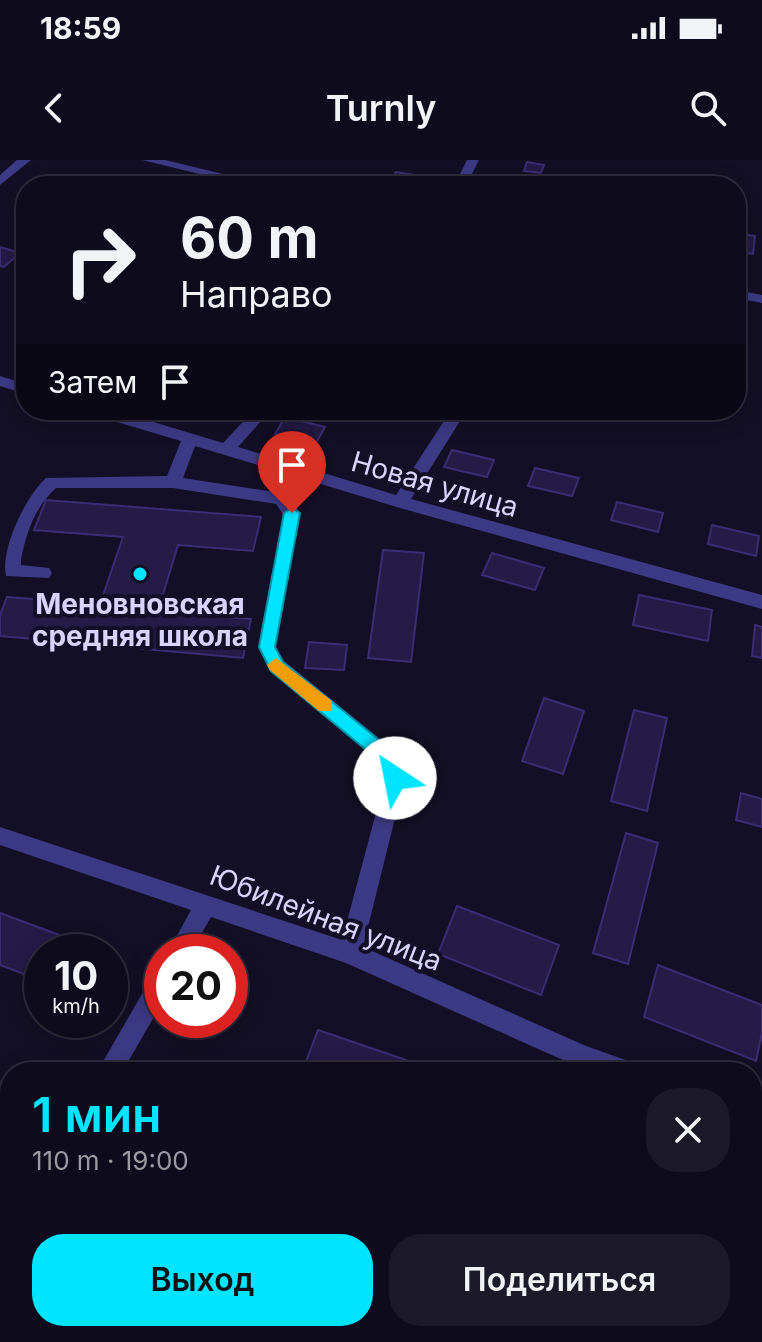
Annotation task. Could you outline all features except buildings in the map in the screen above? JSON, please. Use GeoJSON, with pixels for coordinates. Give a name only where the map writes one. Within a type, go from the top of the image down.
{"type":"FeatureCollection","features":[{"type":"Feature","properties":{"kind":"lane"},"geometry":{"type":"LineString","coordinates":[[0,181],[25,160]]}},
{"type":"Feature","properties":{"kind":"lane"},"geometry":{"type":"LineString","coordinates":[[148,160],[221,176]]}},
{"type":"Feature","properties":{"kind":"lane","name":"Новая улица"},"geometry":{"type":"LineString","coordinates":[[128,420],[400,502],[762,602]]}},
{"type":"Feature","properties":{"kind":"lane"},"geometry":{"type":"LineString","coordinates":[[226,450],[254,420]]}},
{"type":"Feature","properties":{"kind":"lane"},"geometry":{"type":"LineString","coordinates":[[400,502],[453,420]]}},
{"type":"Feature","properties":{"kind":"lane"},"geometry":{"type":"LineString","coordinates":[[173,482],[190,439]]}},
{"type":"Feature","properties":{"kind":"lane"},"geometry":{"type":"LineString","coordinates":[[43,573],[12,571],[11,553],[42,489],[52,482],[173,482],[281,499],[292,513],[267,647],[277,666],[378,749],[395,778],[350,953]]}},
{"type":"Feature","properties":{"kind":"lane","name":"Юбилейная улица"},"geometry":{"type":"LineString","coordinates":[[0,836],[350,953],[573,1062]]}},
{"type":"Feature","properties":{"kind":"lane"},"geometry":{"type":"LineString","coordinates":[[190,934],[207,904]]}},
{"type":"Feature","properties":{"kind":"lane"},"geometry":{"type":"LineString","coordinates":[[115,1062],[144,1012]]}},
{"type":"Feature","properties":{"kind":"slow traffic"},"geometry":{"type":"LineString","coordinates":[[276,665],[325,706]]}},
{"type":"Feature","properties":{"kind":"place","name":"Меновновская средняя школа"},"geometry":{"type":"Point","coordinates":[140,574]}},
{"type":"Feature","properties":{"kind":"route"},"geometry":{"type":"LineString","coordinates":[[292,513],[267,647],[277,666],[378,749],[395,778]]}}]}
